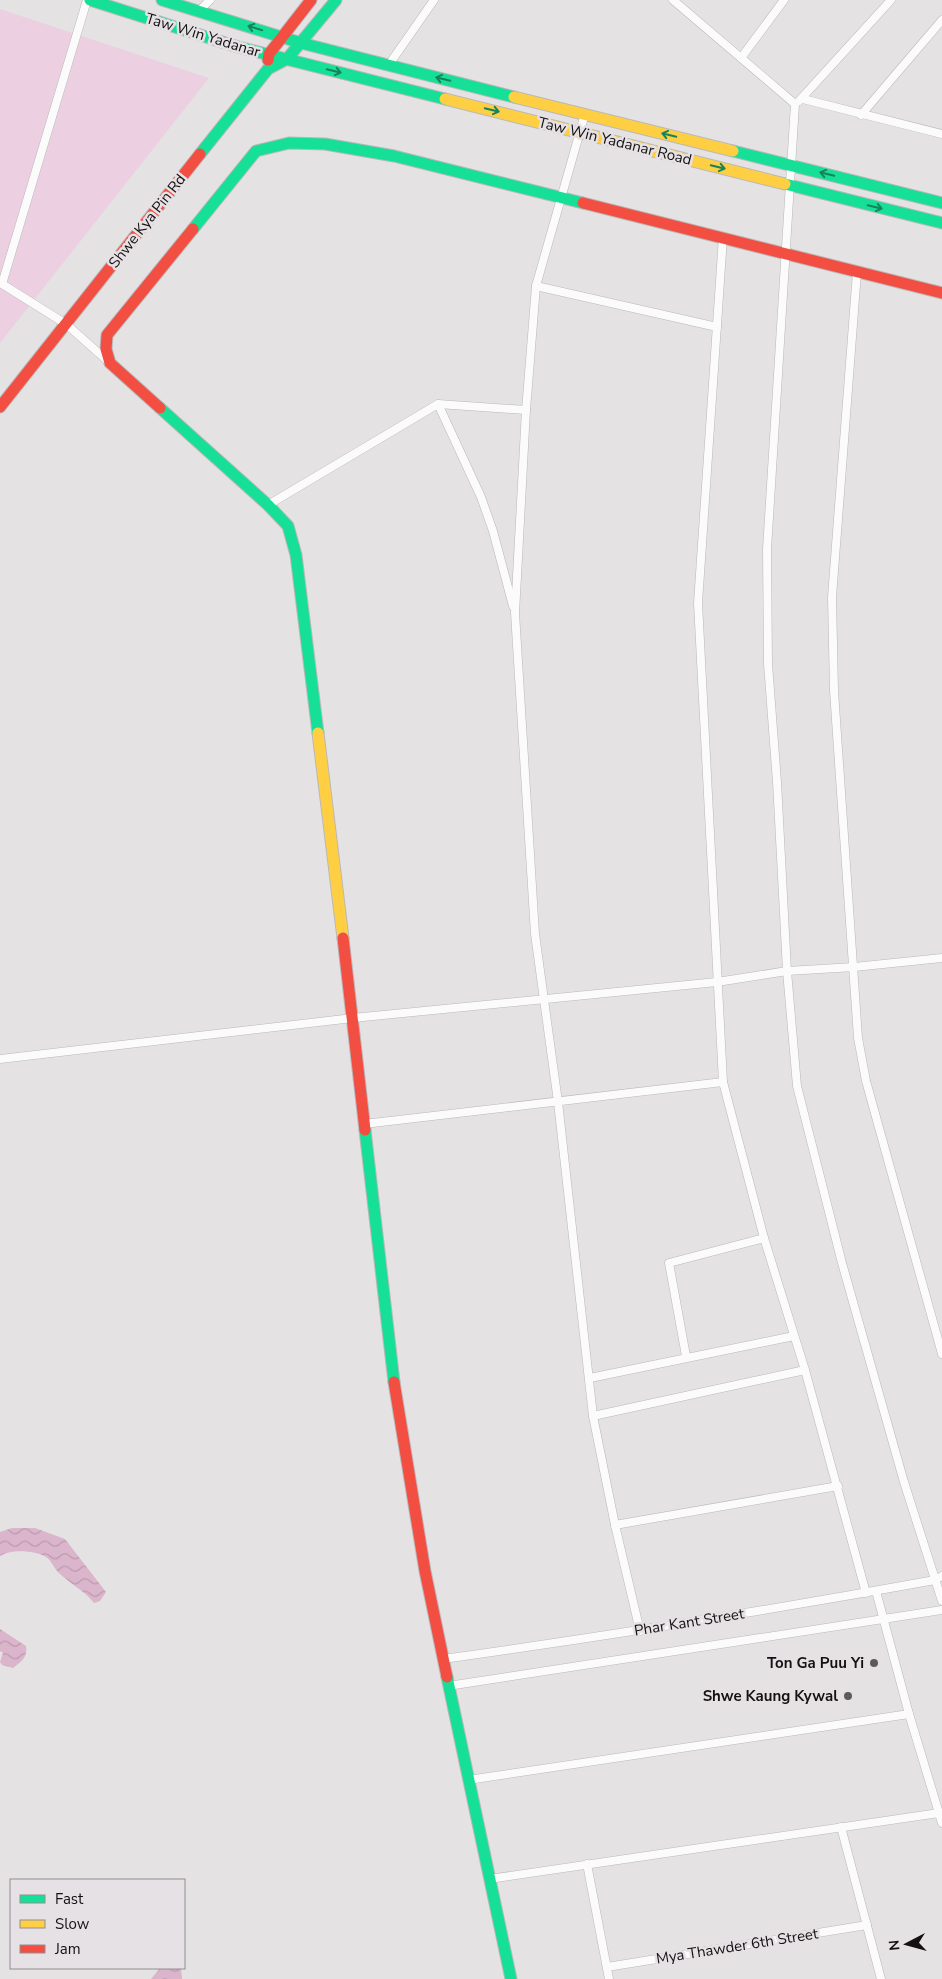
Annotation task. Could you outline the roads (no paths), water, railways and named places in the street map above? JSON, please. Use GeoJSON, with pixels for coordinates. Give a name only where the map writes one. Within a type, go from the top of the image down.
{"type":"FeatureCollection","features":[{"type":"Feature","properties":{"kind":"street","name":"Taw Win Yadanar"},"geometry":{"type":"LineString","coordinates":[[89,0],[238,48],[287,59]]}},
{"type":"Feature","properties":{"kind":"street"},"geometry":{"type":"LineString","coordinates":[[89,0],[2,284],[66,324],[268,505],[288,526],[296,555],[353,1018],[390,1356],[425,1572],[489,1879],[512,1979]]}},
{"type":"Feature","properties":{"kind":"street","name":"Taw Win Yadanar"},"geometry":{"type":"LineString","coordinates":[[162,0],[301,43]]}},
{"type":"Feature","properties":{"kind":"street"},"geometry":{"type":"LineString","coordinates":[[198,11],[210,0]]}},
{"type":"Feature","properties":{"kind":"street"},"geometry":{"type":"LineString","coordinates":[[268,69],[269,54],[311,0]]}},
{"type":"Feature","properties":{"kind":"street","name":"Shwe Kya Pin Rd"},"geometry":{"type":"LineString","coordinates":[[0,407],[268,69],[287,59],[336,0]]}},
{"type":"Feature","properties":{"kind":"street"},"geometry":{"type":"LineString","coordinates":[[388,66],[434,0]]}},
{"type":"Feature","properties":{"kind":"street"},"geometry":{"type":"LineString","coordinates":[[673,0],[796,104]]}},
{"type":"Feature","properties":{"kind":"street"},"geometry":{"type":"LineString","coordinates":[[891,0],[796,104],[766,549],[768,664],[777,782],[787,971],[797,1086],[814,1159],[904,1482],[939,1578],[942,1601]]}},
{"type":"Feature","properties":{"kind":"street"},"geometry":{"type":"LineString","coordinates":[[741,58],[781,1]]}},
{"type":"Feature","properties":{"kind":"street"},"geometry":{"type":"LineString","coordinates":[[861,114],[942,20]]}},
{"type":"Feature","properties":{"kind":"street"},"geometry":{"type":"LineString","coordinates":[[933,30],[942,32]]}},
{"type":"Feature","properties":{"kind":"street","name":"Taw Win Yadanar Road"},"geometry":{"type":"LineString","coordinates":[[301,43],[942,203]]}},
{"type":"Feature","properties":{"kind":"street","name":"Taw Win Yadanar Road"},"geometry":{"type":"LineString","coordinates":[[287,59],[942,223]]}},
{"type":"Feature","properties":{"kind":"street"},"geometry":{"type":"LineString","coordinates":[[803,98],[942,134]]}},
{"type":"Feature","properties":{"kind":"street"},"geometry":{"type":"LineString","coordinates":[[585,114],[536,286],[526,410],[515,613],[535,934],[558,1102],[593,1416],[615,1525],[640,1631]]}},
{"type":"Feature","properties":{"kind":"street"},"geometry":{"type":"LineString","coordinates":[[110,363],[106,349],[107,335],[256,151],[271,144],[322,145],[394,156],[561,199],[942,292]]}},
{"type":"Feature","properties":{"kind":"street"},"geometry":{"type":"LineString","coordinates":[[723,237],[698,603],[723,1082],[764,1238],[805,1370],[866,1593]]}},
{"type":"Feature","properties":{"kind":"street"},"geometry":{"type":"LineString","coordinates":[[856,272],[832,597],[834,691],[858,1038],[866,1081],[942,1354]]}},
{"type":"Feature","properties":{"kind":"street"},"geometry":{"type":"LineString","coordinates":[[536,286],[717,327]]}},
{"type":"Feature","properties":{"kind":"street"},"geometry":{"type":"LineString","coordinates":[[268,505],[438,404],[526,410]]}},
{"type":"Feature","properties":{"kind":"street"},"geometry":{"type":"LineString","coordinates":[[438,404],[471,472],[484,505],[515,613]]}},
{"type":"Feature","properties":{"kind":"street"},"geometry":{"type":"LineString","coordinates":[[0,1059],[353,1018],[717,982],[787,971],[854,967],[942,958]]}},
{"type":"Feature","properties":{"kind":"street"},"geometry":{"type":"LineString","coordinates":[[364,1124],[723,1082]]}},
{"type":"Feature","properties":{"kind":"street"},"geometry":{"type":"LineString","coordinates":[[686,1356],[669,1263],[764,1238]]}},
{"type":"Feature","properties":{"kind":"street"},"geometry":{"type":"LineString","coordinates":[[590,1378],[686,1356],[794,1336]]}},
{"type":"Feature","properties":{"kind":"street"},"geometry":{"type":"LineString","coordinates":[[593,1416],[805,1370]]}},
{"type":"Feature","properties":{"kind":"street"},"geometry":{"type":"LineString","coordinates":[[615,1525],[838,1486]]}},
{"type":"Feature","properties":{"kind":"street","name":"Phar Kant Street"},"geometry":{"type":"LineString","coordinates":[[443,1659],[640,1631],[866,1593],[939,1578]]}},
{"type":"Feature","properties":{"kind":"street"},"geometry":{"type":"LineString","coordinates":[[876,1591],[909,1714],[942,1823]]}},
{"type":"Feature","properties":{"kind":"street"},"geometry":{"type":"LineString","coordinates":[[448,1686],[942,1610]]}},
{"type":"Feature","properties":{"kind":"street"},"geometry":{"type":"LineString","coordinates":[[468,1780],[909,1714]]}},
{"type":"Feature","properties":{"kind":"street"},"geometry":{"type":"LineString","coordinates":[[489,1879],[939,1813]]}},
{"type":"Feature","properties":{"kind":"street"},"geometry":{"type":"LineString","coordinates":[[840,1827],[881,1979]]}},
{"type":"Feature","properties":{"kind":"street"},"geometry":{"type":"LineString","coordinates":[[587,1864],[609,1979]]}},
{"type":"Feature","properties":{"kind":"street","name":"Mya Thawder 6th Street"},"geometry":{"type":"LineString","coordinates":[[607,1967],[867,1925]]}},
{"type":"Feature","properties":{"kind":"water"},"geometry":{"type":"Polygon","coordinates":[[[12,1528],[35,1528],[65,1539],[106,1592],[100,1601],[94,1603],[86,1594],[58,1572],[48,1558],[29,1552],[16,1551],[0,1556],[0,1532],[12,1528]]]}},
{"type":"Feature","properties":{"kind":"water"},"geometry":{"type":"Polygon","coordinates":[[[0,1629],[26,1646],[25,1656],[13,1668],[2,1665],[0,1662],[3,1653],[0,1651],[0,1629]]]}},
{"type":"Feature","properties":{"kind":"water"},"geometry":{"type":"Polygon","coordinates":[[[159,1969],[181,1969],[182,1979],[151,1979],[159,1969]]]}},
{"type":"Feature","properties":{"kind":"place","name":"Ton Ga Puu Yi"},"geometry":{"type":"Point","coordinates":[874,1663]}},
{"type":"Feature","properties":{"kind":"place","name":"Shwe Kaung Kywal"},"geometry":{"type":"Point","coordinates":[848,1696]}}]}
